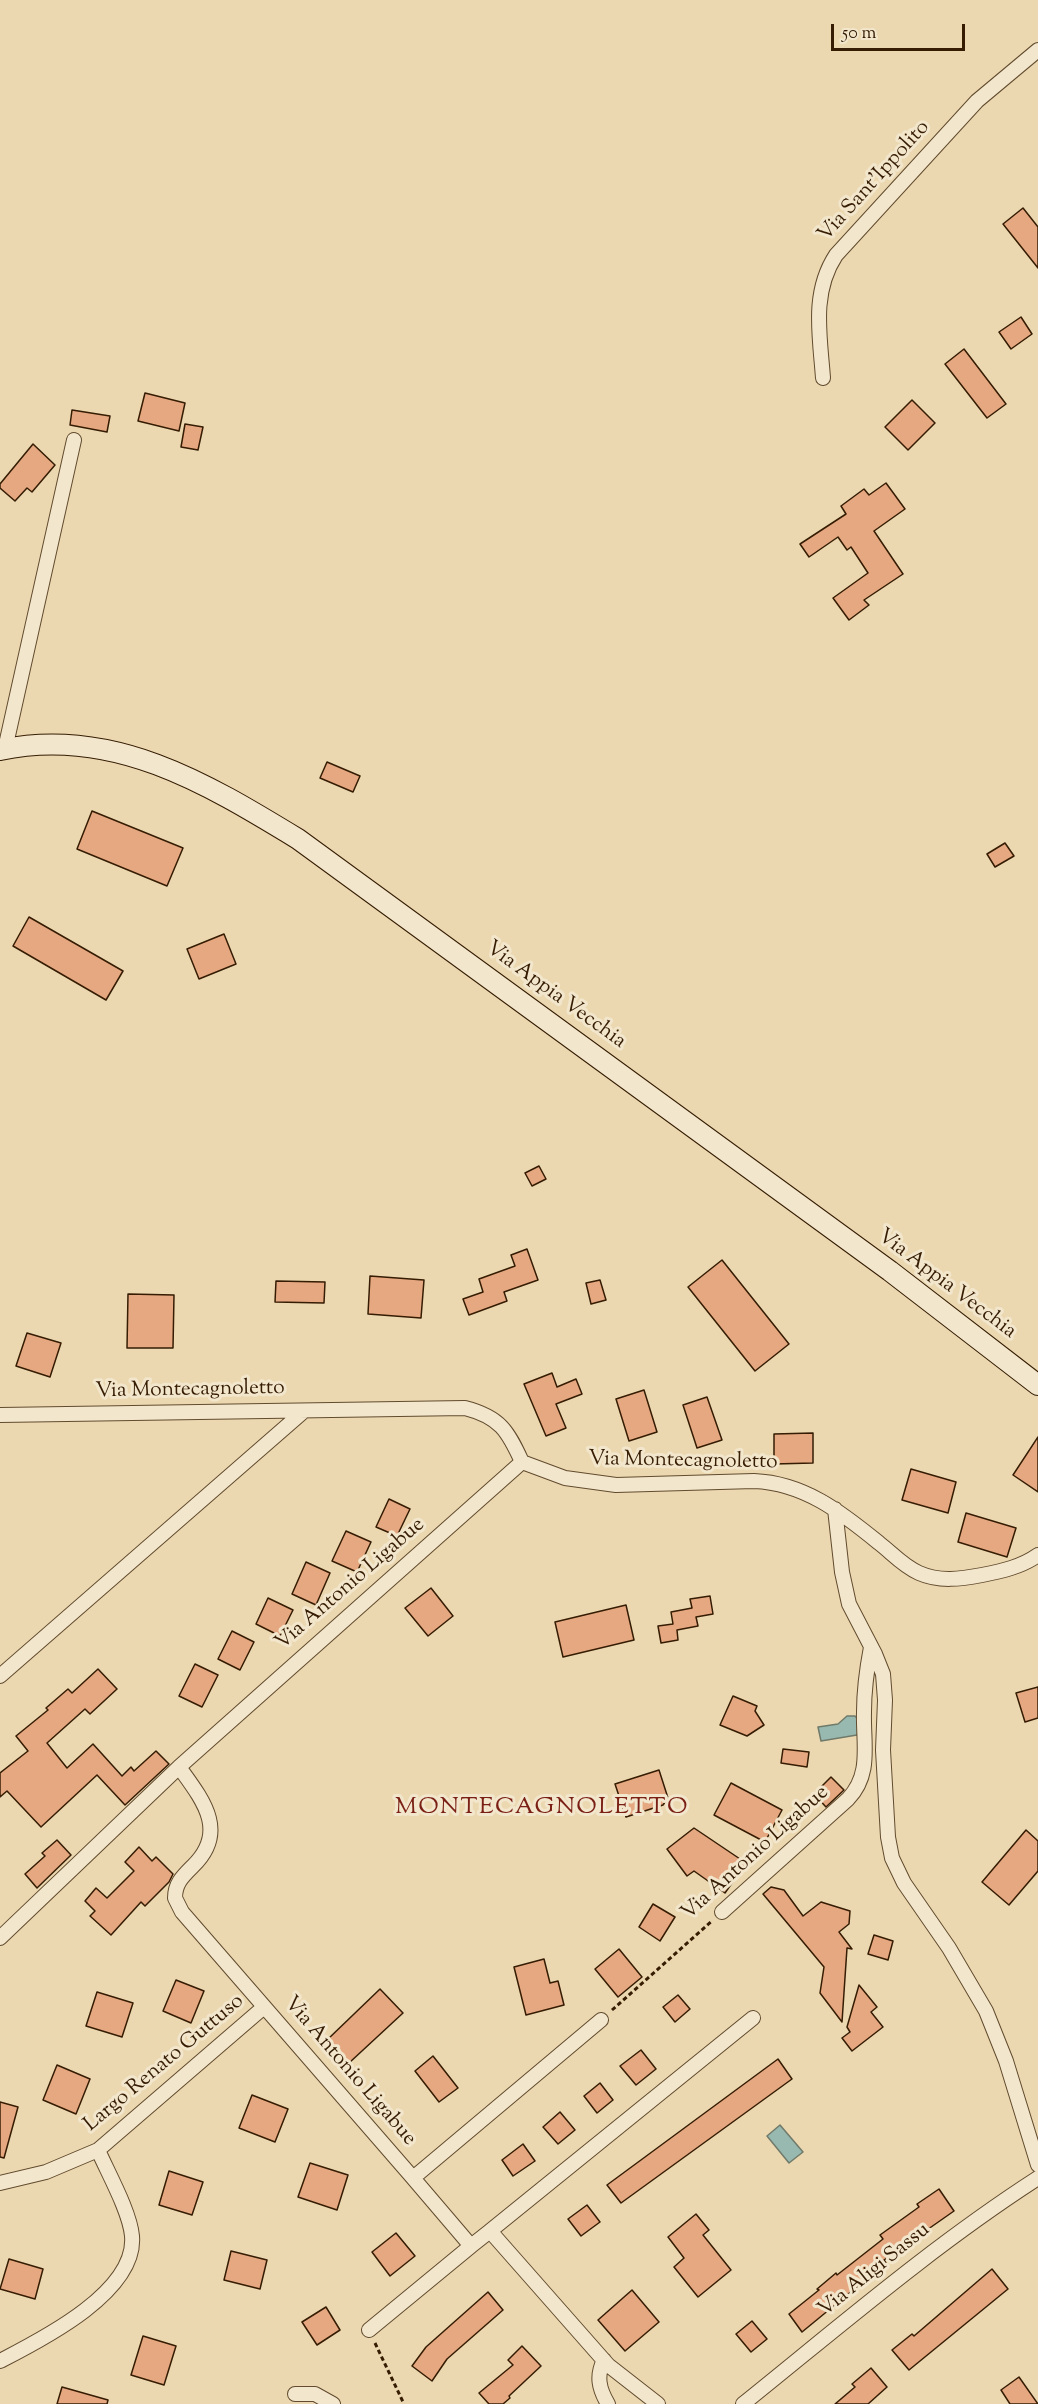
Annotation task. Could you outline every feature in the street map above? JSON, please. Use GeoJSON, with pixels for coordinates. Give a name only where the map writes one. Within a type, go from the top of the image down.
{"type":"FeatureCollection","features":[{"type":"Feature","properties":{"kind":"main road","name":"Via Appia Vecchia"},"geometry":{"type":"LineString","coordinates":[[3,750],[44,745],[94,748],[131,755],[187,777],[290,834],[328,859],[890,1271],[1038,1385]]}},
{"type":"Feature","properties":{"kind":"street","name":"Via Sant'Ippolito"},"geometry":{"type":"LineString","coordinates":[[823,378],[818,306],[825,277],[836,255],[976,101],[1038,50]]}},
{"type":"Feature","properties":{"kind":"street"},"geometry":{"type":"LineString","coordinates":[[3,750],[74,440]]}},
{"type":"Feature","properties":{"kind":"street","name":"Via Montecagnoletto"},"geometry":{"type":"LineString","coordinates":[[0,1415],[472,1410],[490,1416],[501,1424],[510,1436],[522,1462],[565,1478],[616,1485],[769,1481],[794,1487],[835,1509],[911,1569],[940,1578],[967,1578],[1000,1572],[1038,1555]]}},
{"type":"Feature","properties":{"kind":"street"},"geometry":{"type":"LineString","coordinates":[[0,1676],[304,1411]]}},
{"type":"Feature","properties":{"kind":"street","name":"Via Antonio Ligabue"},"geometry":{"type":"LineString","coordinates":[[522,1462],[179,1767],[207,1810],[211,1833],[203,1855],[177,1885],[175,1898],[177,1904],[264,2007],[413,2178],[602,2020]]}},
{"type":"Feature","properties":{"kind":"street"},"geometry":{"type":"LineString","coordinates":[[835,1509],[842,1572],[849,1604],[871,1647],[884,1681],[883,1750],[886,1808],[892,1858],[904,1883],[949,1948],[986,2011],[1006,2061],[1038,2166]]}},
{"type":"Feature","properties":{"kind":"street","name":"Via Antonio Ligabue"},"geometry":{"type":"LineString","coordinates":[[722,1912],[848,1799],[861,1782],[865,1762],[865,1695],[871,1647]]}},
{"type":"Feature","properties":{"kind":"street"},"geometry":{"type":"LineString","coordinates":[[0,1938],[179,1767]]}},
{"type":"Feature","properties":{"kind":"street","name":"Largo Renato Guttuso"},"geometry":{"type":"LineString","coordinates":[[0,2183],[26,2178],[66,2165],[98,2150],[264,2007]]}},
{"type":"Feature","properties":{"kind":"street"},"geometry":{"type":"LineString","coordinates":[[369,2330],[753,2018]]}},
{"type":"Feature","properties":{"kind":"street"},"geometry":{"type":"LineString","coordinates":[[0,2361],[44,2338],[84,2311],[107,2290],[129,2258],[132,2246],[130,2226],[98,2150]]}},
{"type":"Feature","properties":{"kind":"street"},"geometry":{"type":"LineString","coordinates":[[413,2178],[471,2246]]}},
{"type":"Feature","properties":{"kind":"street","name":"Via Aligi Sassu"},"geometry":{"type":"LineString","coordinates":[[744,2404],[930,2253],[975,2219],[1038,2178]]}},
{"type":"Feature","properties":{"kind":"street"},"geometry":{"type":"LineString","coordinates":[[490,2230],[604,2360],[658,2404]]}},
{"type":"Feature","properties":{"kind":"street"},"geometry":{"type":"LineString","coordinates":[[604,2360],[599,2371],[599,2382],[608,2404]]}},
{"type":"Feature","properties":{"kind":"street"},"geometry":{"type":"LineString","coordinates":[[295,2394],[315,2394],[333,2404]]}},
{"type":"Feature","properties":{"kind":"path","name":"Via Antonio Ligabue"},"geometry":{"type":"LineString","coordinates":[[602,2020],[722,1912]]}},
{"type":"Feature","properties":{"kind":"path"},"geometry":{"type":"LineString","coordinates":[[369,2330],[404,2404]]}},
{"type":"Feature","properties":{"kind":"water"},"geometry":{"type":"Polygon","coordinates":[[[847,1716],[855,1716],[859,1720],[860,1727],[857,1735],[821,1741],[818,1727],[838,1724],[847,1716]]]}},
{"type":"Feature","properties":{"kind":"water"},"geometry":{"type":"Polygon","coordinates":[[[780,2125],[803,2152],[789,2163],[767,2136],[780,2125]]]}},
{"type":"Feature","properties":{"kind":"building"},"geometry":{"type":"Polygon","coordinates":[[[1023,208],[1038,227],[1038,268],[1003,224],[1023,208]]]}},
{"type":"Feature","properties":{"kind":"building"},"geometry":{"type":"Polygon","coordinates":[[[1021,317],[1032,334],[1011,349],[999,332],[1021,317]]]}},
{"type":"Feature","properties":{"kind":"building"},"geometry":{"type":"Polygon","coordinates":[[[964,349],[1006,404],[987,418],[945,364],[964,349]]]}},
{"type":"Feature","properties":{"kind":"building"},"geometry":{"type":"Polygon","coordinates":[[[145,393],[185,403],[179,431],[138,421],[145,393]]]}},
{"type":"Feature","properties":{"kind":"building"},"geometry":{"type":"Polygon","coordinates":[[[912,400],[935,423],[908,450],[885,427],[912,400]]]}},
{"type":"Feature","properties":{"kind":"building"},"geometry":{"type":"Polygon","coordinates":[[[72,410],[110,416],[107,432],[70,425],[72,410]]]}},
{"type":"Feature","properties":{"kind":"building"},"geometry":{"type":"Polygon","coordinates":[[[185,424],[203,427],[198,450],[181,447],[185,424]]]}},
{"type":"Feature","properties":{"kind":"building"},"geometry":{"type":"Polygon","coordinates":[[[33,444],[55,465],[32,492],[27,488],[15,501],[0,488],[0,484],[33,444]]]}},
{"type":"Feature","properties":{"kind":"building"},"geometry":{"type":"Polygon","coordinates":[[[886,483],[905,509],[874,531],[903,574],[864,600],[869,605],[849,620],[833,598],[868,573],[851,547],[847,550],[838,537],[809,557],[800,544],[846,514],[841,506],[864,489],[869,495],[886,483]]]}},
{"type":"Feature","properties":{"kind":"building"},"geometry":{"type":"Polygon","coordinates":[[[327,762],[360,776],[353,792],[320,778],[327,762]]]}},
{"type":"Feature","properties":{"kind":"building"},"geometry":{"type":"Polygon","coordinates":[[[92,811],[183,848],[167,886],[77,849],[92,811]]]}},
{"type":"Feature","properties":{"kind":"building"},"geometry":{"type":"Polygon","coordinates":[[[1005,843],[1014,856],[995,867],[987,854],[1005,843]]]}},
{"type":"Feature","properties":{"kind":"building"},"geometry":{"type":"Polygon","coordinates":[[[29,917],[123,971],[106,1000],[13,946],[29,917]]]}},
{"type":"Feature","properties":{"kind":"building"},"geometry":{"type":"Polygon","coordinates":[[[224,934],[236,964],[199,979],[187,949],[224,934]]]}},
{"type":"Feature","properties":{"kind":"building"},"geometry":{"type":"Polygon","coordinates":[[[539,1166],[546,1179],[532,1186],[525,1173],[539,1166]]]}},
{"type":"Feature","properties":{"kind":"building"},"geometry":{"type":"Polygon","coordinates":[[[527,1249],[538,1280],[504,1292],[507,1301],[469,1315],[463,1299],[483,1292],[479,1279],[515,1266],[511,1255],[527,1249]]]}},
{"type":"Feature","properties":{"kind":"building"},"geometry":{"type":"Polygon","coordinates":[[[722,1260],[789,1344],[755,1371],[688,1287],[722,1260]]]}},
{"type":"Feature","properties":{"kind":"building"},"geometry":{"type":"Polygon","coordinates":[[[370,1276],[424,1280],[421,1318],[368,1314],[370,1276]]]}},
{"type":"Feature","properties":{"kind":"building"},"geometry":{"type":"Polygon","coordinates":[[[600,1280],[606,1300],[591,1304],[586,1283],[600,1280]]]}},
{"type":"Feature","properties":{"kind":"building"},"geometry":{"type":"Polygon","coordinates":[[[276,1281],[325,1282],[324,1303],[275,1302],[276,1281]]]}},
{"type":"Feature","properties":{"kind":"building"},"geometry":{"type":"Polygon","coordinates":[[[128,1294],[174,1295],[173,1348],[127,1348],[128,1294]]]}},
{"type":"Feature","properties":{"kind":"building"},"geometry":{"type":"Polygon","coordinates":[[[27,1333],[61,1343],[50,1377],[16,1366],[27,1333]]]}},
{"type":"Feature","properties":{"kind":"building"},"geometry":{"type":"Polygon","coordinates":[[[552,1373],[557,1387],[576,1379],[582,1394],[556,1404],[566,1428],[546,1436],[524,1384],[552,1373]]]}},
{"type":"Feature","properties":{"kind":"building"},"geometry":{"type":"Polygon","coordinates":[[[644,1390],[657,1432],[629,1441],[616,1399],[644,1390]]]}},
{"type":"Feature","properties":{"kind":"building"},"geometry":{"type":"Polygon","coordinates":[[[707,1397],[722,1440],[697,1448],[683,1405],[707,1397]]]}},
{"type":"Feature","properties":{"kind":"building"},"geometry":{"type":"Polygon","coordinates":[[[813,1433],[813,1463],[774,1464],[774,1434],[813,1433]]]}},
{"type":"Feature","properties":{"kind":"building"},"geometry":{"type":"Polygon","coordinates":[[[1038,1437],[1038,1492],[1013,1475],[1038,1437]]]}},
{"type":"Feature","properties":{"kind":"building"},"geometry":{"type":"Polygon","coordinates":[[[911,1469],[956,1482],[948,1513],[902,1500],[911,1469]]]}},
{"type":"Feature","properties":{"kind":"building"},"geometry":{"type":"Polygon","coordinates":[[[389,1499],[410,1509],[397,1536],[376,1527],[389,1499]]]}},
{"type":"Feature","properties":{"kind":"building"},"geometry":{"type":"Polygon","coordinates":[[[966,1513],[1016,1528],[1007,1557],[958,1542],[966,1513]]]}},
{"type":"Feature","properties":{"kind":"building"},"geometry":{"type":"Polygon","coordinates":[[[346,1531],[371,1542],[357,1572],[332,1561],[346,1531]]]}},
{"type":"Feature","properties":{"kind":"building"},"geometry":{"type":"Polygon","coordinates":[[[306,1562],[330,1573],[316,1605],[292,1594],[306,1562]]]}},
{"type":"Feature","properties":{"kind":"building"},"geometry":{"type":"Polygon","coordinates":[[[431,1588],[453,1616],[428,1636],[405,1608],[431,1588]]]}},
{"type":"Feature","properties":{"kind":"building"},"geometry":{"type":"Polygon","coordinates":[[[710,1596],[713,1614],[696,1617],[698,1626],[677,1630],[678,1640],[661,1643],[658,1626],[673,1624],[671,1612],[692,1608],[690,1599],[710,1596]]]}},
{"type":"Feature","properties":{"kind":"building"},"geometry":{"type":"Polygon","coordinates":[[[268,1598],[293,1610],[280,1636],[256,1624],[268,1598]]]}},
{"type":"Feature","properties":{"kind":"building"},"geometry":{"type":"Polygon","coordinates":[[[626,1605],[634,1640],[563,1657],[555,1622],[626,1605]]]}},
{"type":"Feature","properties":{"kind":"building"},"geometry":{"type":"Polygon","coordinates":[[[232,1631],[254,1642],[240,1670],[218,1659],[232,1631]]]}},
{"type":"Feature","properties":{"kind":"building"},"geometry":{"type":"Polygon","coordinates":[[[195,1664],[218,1675],[202,1707],[179,1696],[195,1664]]]}},
{"type":"Feature","properties":{"kind":"building"},"geometry":{"type":"Polygon","coordinates":[[[98,1669],[117,1689],[90,1714],[85,1709],[47,1743],[67,1768],[93,1744],[122,1776],[131,1767],[134,1771],[156,1751],[169,1764],[125,1805],[97,1775],[41,1827],[7,1791],[0,1797],[0,1773],[28,1751],[16,1736],[48,1710],[46,1708],[68,1689],[72,1693],[98,1669]]]}},
{"type":"Feature","properties":{"kind":"building"},"geometry":{"type":"Polygon","coordinates":[[[1038,1687],[1038,1718],[1025,1722],[1016,1693],[1038,1687]]]}},
{"type":"Feature","properties":{"kind":"building"},"geometry":{"type":"Polygon","coordinates":[[[733,1696],[757,1706],[755,1711],[764,1725],[747,1736],[720,1725],[733,1696]]]}},
{"type":"Feature","properties":{"kind":"building"},"geometry":{"type":"Polygon","coordinates":[[[783,1749],[809,1752],[807,1767],[781,1763],[783,1749]]]}},
{"type":"Feature","properties":{"kind":"building"},"geometry":{"type":"Polygon","coordinates":[[[659,1770],[668,1798],[663,1805],[626,1817],[615,1784],[659,1770]]]}},
{"type":"Feature","properties":{"kind":"building"},"geometry":{"type":"Polygon","coordinates":[[[831,1777],[844,1790],[826,1807],[814,1794],[831,1777]]]}},
{"type":"Feature","properties":{"kind":"building"},"geometry":{"type":"Polygon","coordinates":[[[731,1783],[782,1810],[765,1842],[714,1815],[731,1783]]]}},
{"type":"Feature","properties":{"kind":"building"},"geometry":{"type":"Polygon","coordinates":[[[694,1828],[746,1863],[725,1893],[694,1871],[687,1876],[667,1849],[694,1828]]]}},
{"type":"Feature","properties":{"kind":"building"},"geometry":{"type":"Polygon","coordinates":[[[1026,1830],[1038,1841],[1038,1871],[1009,1905],[982,1882],[1026,1830]]]}},
{"type":"Feature","properties":{"kind":"building"},"geometry":{"type":"Polygon","coordinates":[[[57,1840],[71,1855],[37,1888],[25,1874],[45,1856],[42,1853],[57,1840]]]}},
{"type":"Feature","properties":{"kind":"building"},"geometry":{"type":"Polygon","coordinates":[[[139,1847],[152,1861],[156,1857],[173,1874],[169,1882],[145,1906],[141,1902],[111,1935],[90,1916],[95,1911],[85,1901],[96,1888],[107,1898],[134,1871],[125,1862],[139,1847]]]}},
{"type":"Feature","properties":{"kind":"building"},"geometry":{"type":"Polygon","coordinates":[[[771,1887],[784,1890],[803,1916],[821,1902],[850,1911],[849,1924],[839,1932],[852,1949],[847,1948],[842,2022],[820,1993],[824,1967],[763,1894],[771,1887]]]}},
{"type":"Feature","properties":{"kind":"building"},"geometry":{"type":"Polygon","coordinates":[[[653,1904],[675,1917],[660,1941],[639,1927],[653,1904]]]}},
{"type":"Feature","properties":{"kind":"building"},"geometry":{"type":"Polygon","coordinates":[[[874,1935],[893,1941],[888,1960],[868,1954],[874,1935]]]}},
{"type":"Feature","properties":{"kind":"building"},"geometry":{"type":"Polygon","coordinates":[[[619,1949],[642,1977],[618,1997],[595,1969],[619,1949]]]}},
{"type":"Feature","properties":{"kind":"building"},"geometry":{"type":"Polygon","coordinates":[[[544,1959],[550,1983],[558,1981],[564,2005],[526,2015],[514,1967],[544,1959]]]}},
{"type":"Feature","properties":{"kind":"building"},"geometry":{"type":"Polygon","coordinates":[[[176,1980],[204,1991],[191,2023],[163,2011],[176,1980]]]}},
{"type":"Feature","properties":{"kind":"building"},"geometry":{"type":"Polygon","coordinates":[[[859,1985],[877,2007],[871,2012],[883,2027],[852,2051],[842,2038],[850,2032],[847,2027],[859,1985]]]}},
{"type":"Feature","properties":{"kind":"building"},"geometry":{"type":"Polygon","coordinates":[[[380,1989],[403,2013],[349,2063],[327,2040],[380,1989]]]}},
{"type":"Feature","properties":{"kind":"building"},"geometry":{"type":"Polygon","coordinates":[[[97,1992],[133,2003],[122,2037],[86,2026],[97,1992]]]}},
{"type":"Feature","properties":{"kind":"building"},"geometry":{"type":"Polygon","coordinates":[[[678,1995],[690,2009],[675,2022],[663,2007],[678,1995]]]}},
{"type":"Feature","properties":{"kind":"building"},"geometry":{"type":"Polygon","coordinates":[[[641,2050],[656,2069],[636,2085],[620,2066],[641,2050]]]}},
{"type":"Feature","properties":{"kind":"building"},"geometry":{"type":"Polygon","coordinates":[[[433,2056],[458,2088],[439,2102],[415,2071],[433,2056]]]}},
{"type":"Feature","properties":{"kind":"building"},"geometry":{"type":"Polygon","coordinates":[[[778,2059],[792,2079],[621,2203],[607,2185],[778,2059]]]}},
{"type":"Feature","properties":{"kind":"building"},"geometry":{"type":"Polygon","coordinates":[[[57,2065],[90,2079],[76,2114],[43,2100],[57,2065]]]}},
{"type":"Feature","properties":{"kind":"building"},"geometry":{"type":"Polygon","coordinates":[[[600,2083],[613,2100],[597,2113],[584,2096],[600,2083]]]}},
{"type":"Feature","properties":{"kind":"building"},"geometry":{"type":"Polygon","coordinates":[[[252,2095],[288,2109],[275,2142],[239,2128],[252,2095]]]}},
{"type":"Feature","properties":{"kind":"building"},"geometry":{"type":"Polygon","coordinates":[[[0,2102],[18,2107],[4,2158],[0,2157],[0,2102]]]}},
{"type":"Feature","properties":{"kind":"building"},"geometry":{"type":"Polygon","coordinates":[[[560,2112],[575,2130],[558,2144],[543,2127],[560,2112]]]}},
{"type":"Feature","properties":{"kind":"building"},"geometry":{"type":"Polygon","coordinates":[[[523,2144],[535,2161],[513,2176],[502,2160],[523,2144]]]}},
{"type":"Feature","properties":{"kind":"building"},"geometry":{"type":"Polygon","coordinates":[[[310,2163],[348,2175],[337,2210],[298,2197],[310,2163]]]}},
{"type":"Feature","properties":{"kind":"building"},"geometry":{"type":"Polygon","coordinates":[[[169,2171],[203,2182],[192,2215],[159,2205],[169,2171]]]}},
{"type":"Feature","properties":{"kind":"building"},"geometry":{"type":"Polygon","coordinates":[[[939,2189],[954,2211],[884,2260],[886,2263],[802,2332],[789,2314],[836,2273],[837,2275],[883,2239],[880,2235],[919,2207],[917,2204],[939,2189]]]}},
{"type":"Feature","properties":{"kind":"building"},"geometry":{"type":"Polygon","coordinates":[[[587,2205],[600,2222],[581,2236],[568,2219],[587,2205]]]}},
{"type":"Feature","properties":{"kind":"building"},"geometry":{"type":"Polygon","coordinates":[[[696,2214],[709,2230],[703,2235],[731,2270],[698,2297],[674,2267],[684,2258],[668,2237],[696,2214]]]}},
{"type":"Feature","properties":{"kind":"building"},"geometry":{"type":"Polygon","coordinates":[[[396,2233],[415,2256],[390,2276],[372,2252],[396,2233]]]}},
{"type":"Feature","properties":{"kind":"building"},"geometry":{"type":"Polygon","coordinates":[[[231,2251],[267,2260],[260,2289],[224,2280],[231,2251]]]}},
{"type":"Feature","properties":{"kind":"building"},"geometry":{"type":"Polygon","coordinates":[[[9,2259],[43,2269],[35,2299],[0,2289],[9,2259]]]}},
{"type":"Feature","properties":{"kind":"building"},"geometry":{"type":"Polygon","coordinates":[[[992,2269],[1008,2289],[909,2370],[892,2350],[912,2334],[914,2336],[992,2269]]]}},
{"type":"Feature","properties":{"kind":"building"},"geometry":{"type":"Polygon","coordinates":[[[632,2290],[659,2322],[625,2351],[598,2320],[632,2290]]]}},
{"type":"Feature","properties":{"kind":"building"},"geometry":{"type":"Polygon","coordinates":[[[488,2292],[503,2310],[447,2359],[432,2381],[412,2366],[426,2347],[488,2292]]]}},
{"type":"Feature","properties":{"kind":"building"},"geometry":{"type":"Polygon","coordinates":[[[326,2307],[340,2330],[317,2345],[302,2322],[326,2307]]]}},
{"type":"Feature","properties":{"kind":"building"},"geometry":{"type":"Polygon","coordinates":[[[752,2321],[767,2339],[751,2352],[736,2334],[752,2321]]]}},
{"type":"Feature","properties":{"kind":"building"},"geometry":{"type":"Polygon","coordinates":[[[143,2336],[176,2346],[164,2385],[131,2375],[143,2336]]]}},
{"type":"Feature","properties":{"kind":"building"},"geometry":{"type":"Polygon","coordinates":[[[522,2346],[541,2366],[503,2404],[489,2404],[479,2393],[513,2365],[508,2360],[522,2346]]]}},
{"type":"Feature","properties":{"kind":"building"},"geometry":{"type":"Polygon","coordinates":[[[871,2368],[887,2387],[868,2404],[835,2404],[855,2387],[852,2384],[871,2368]]]}},
{"type":"Feature","properties":{"kind":"building"},"geometry":{"type":"Polygon","coordinates":[[[1019,2377],[1038,2404],[1010,2404],[1001,2390],[1019,2377]]]}},
{"type":"Feature","properties":{"kind":"building"},"geometry":{"type":"Polygon","coordinates":[[[62,2387],[108,2400],[107,2404],[57,2404],[62,2387]]]}},
{"type":"Feature","properties":{"kind":"district","name":"MONTECAGNOLETTO"},"geometry":{"type":"Point","coordinates":[542,1809]}}]}
